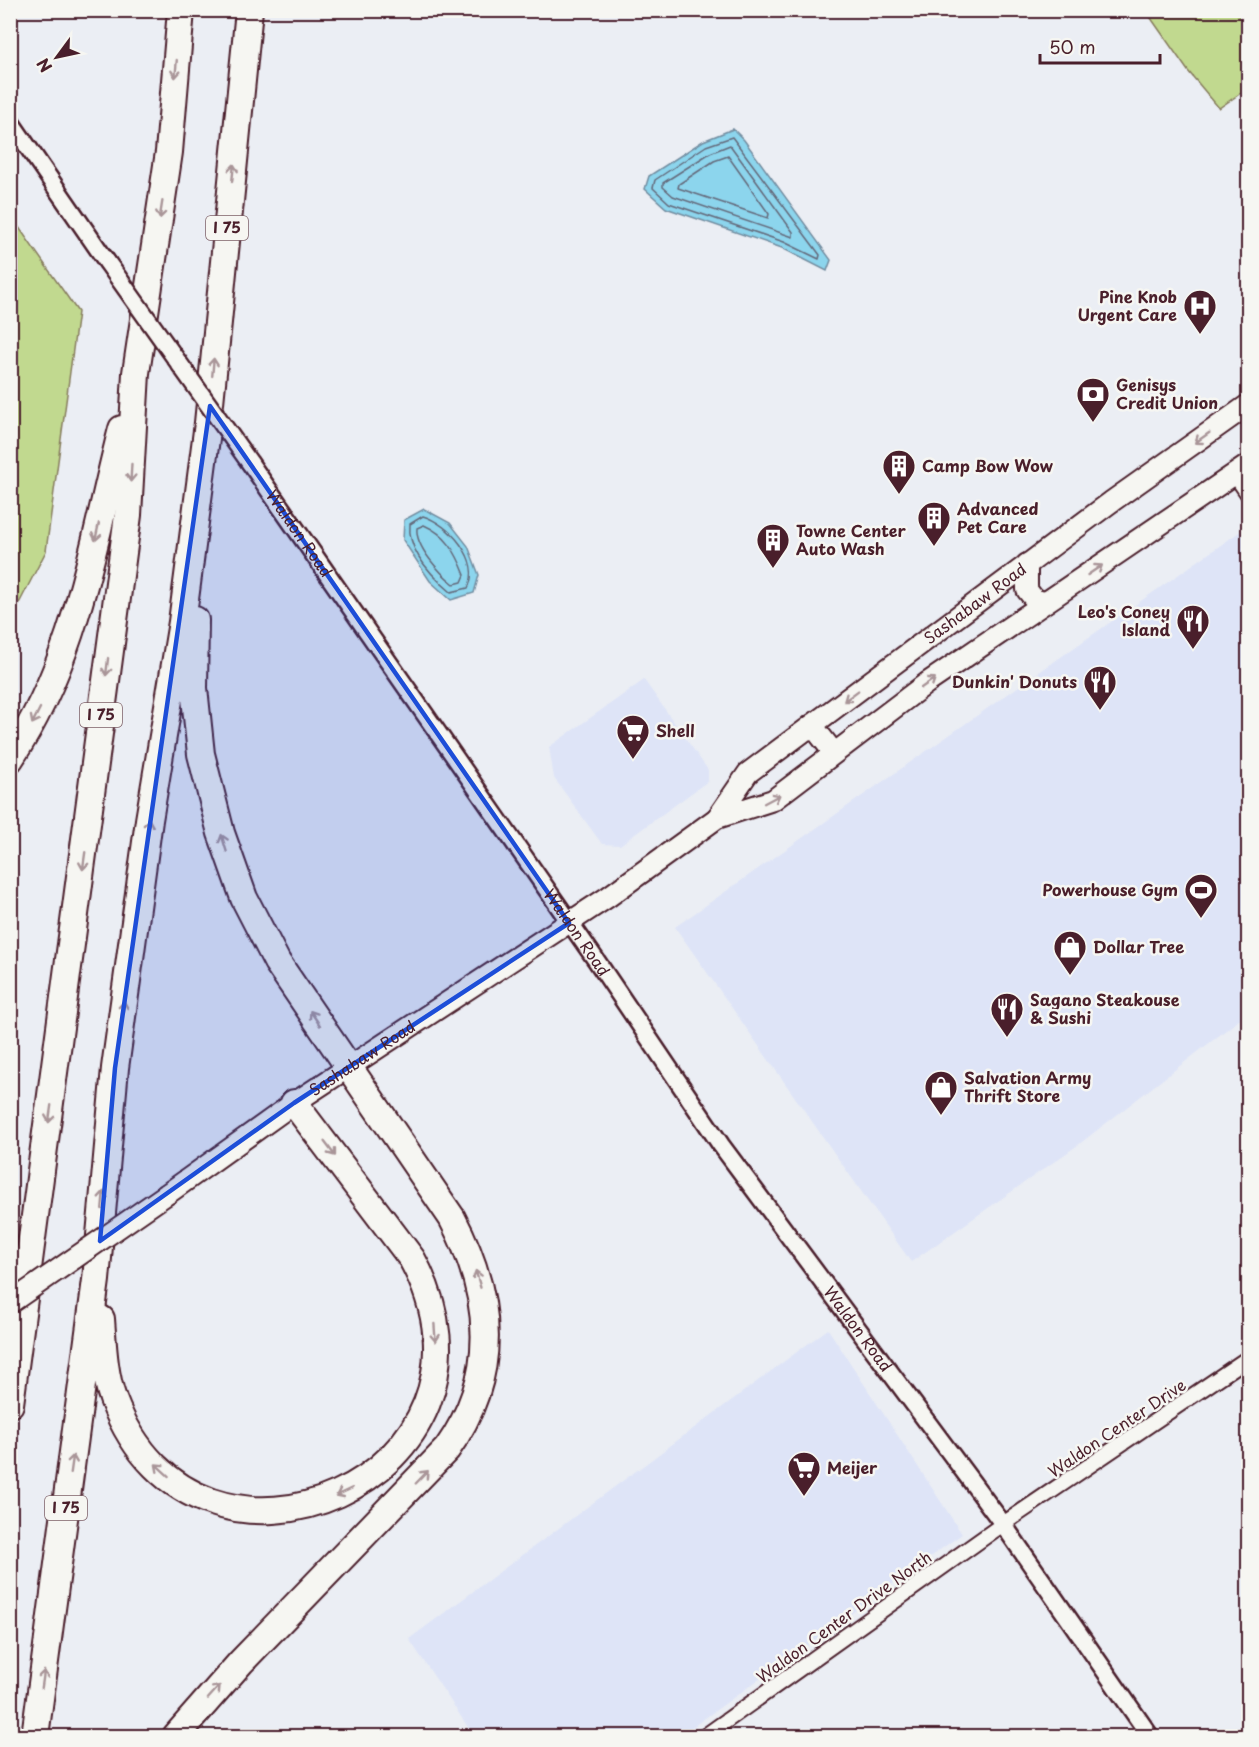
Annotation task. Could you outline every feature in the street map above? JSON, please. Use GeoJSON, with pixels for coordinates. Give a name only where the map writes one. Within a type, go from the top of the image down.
{"type":"FeatureCollection","features":[{"type":"Feature","properties":{"kind":"highway","name":"I 75"},"geometry":{"type":"LineString","coordinates":[[10,1404],[128,515],[136,373],[170,152],[181,10]]}},
{"type":"Feature","properties":{"kind":"highway","name":"I 75"},"geometry":{"type":"LineString","coordinates":[[35,1737],[96,1280],[115,1068],[149,820],[182,622],[205,446],[249,10]]}},
{"type":"Feature","properties":{"kind":"highway"},"geometry":{"type":"LineString","coordinates":[[10,759],[45,698],[72,632],[83,598],[106,492],[136,373]]}},
{"type":"Feature","properties":{"kind":"highway"},"geometry":{"type":"LineString","coordinates":[[176,1737],[242,1662],[432,1467],[460,1430],[479,1383],[486,1332],[484,1305],[468,1248],[452,1218],[347,1067],[278,962],[258,928],[230,860],[201,754],[194,688],[195,619],[205,446]]}},
{"type":"Feature","properties":{"kind":"highway"},"geometry":{"type":"LineString","coordinates":[[96,1280],[107,1377],[113,1399],[138,1445],[174,1481],[200,1496],[225,1506],[280,1510],[305,1507],[353,1488],[391,1459],[407,1437],[429,1392],[436,1347],[433,1311],[426,1285],[412,1259],[294,1103]]}},
{"type":"Feature","properties":{"kind":"main road","name":"Sashabaw Road"},"geometry":{"type":"LineString","coordinates":[[717,818],[748,773],[1028,564],[1248,405]]}},
{"type":"Feature","properties":{"kind":"main road","name":"Sashabaw Road"},"geometry":{"type":"LineString","coordinates":[[10,1303],[294,1103],[569,923],[717,818],[773,800],[927,683],[1242,470]]}},
{"type":"Feature","properties":{"kind":"main road"},"geometry":{"type":"LineString","coordinates":[[1028,564],[1026,590],[1035,600],[1046,602]]}},
{"type":"Feature","properties":{"kind":"main road"},"geometry":{"type":"LineString","coordinates":[[812,725],[834,753]]}},
{"type":"Feature","properties":{"kind":"street","name":"Waldon Road"},"geometry":{"type":"LineString","coordinates":[[10,121],[250,463],[721,1145],[1003,1524],[1150,1737]]}},
{"type":"Feature","properties":{"kind":"street"},"geometry":{"type":"LineString","coordinates":[[1242,470],[1248,494]]}},
{"type":"Feature","properties":{"kind":"street","name":"Waldon Center Drive"},"geometry":{"type":"LineString","coordinates":[[1003,1524],[1248,1358]]}},
{"type":"Feature","properties":{"kind":"street","name":"Waldon Center Drive North"},"geometry":{"type":"LineString","coordinates":[[705,1737],[726,1730],[1003,1524]]}},
{"type":"Feature","properties":{"kind":"highlighted area"},"geometry":{"type":"Polygon","coordinates":[[[210,406],[569,923],[294,1103],[100,1241],[115,1068],[210,406]]]}},
{"type":"Feature","properties":{"kind":"shaded area"},"geometry":{"type":"Polygon","coordinates":[[[1248,526],[1248,1013],[1078,1145],[911,1262],[675,927],[1248,526]]]}},
{"type":"Feature","properties":{"kind":"shaded area"},"geometry":{"type":"Polygon","coordinates":[[[644,680],[708,770],[708,781],[620,845],[602,844],[554,778],[549,747],[644,680]]]}},
{"type":"Feature","properties":{"kind":"shaded area"},"geometry":{"type":"Polygon","coordinates":[[[828,1329],[962,1534],[680,1736],[474,1736],[409,1639],[828,1329]]]}},
{"type":"Feature","properties":{"kind":"green space"},"geometry":{"type":"Polygon","coordinates":[[[1146,11],[1248,11],[1248,88],[1219,108],[1188,71],[1146,11]]]}},
{"type":"Feature","properties":{"kind":"green space"},"geometry":{"type":"Polygon","coordinates":[[[11,216],[78,312],[46,551],[11,619],[11,216]]]}},
{"type":"Feature","properties":{"kind":"water"},"geometry":{"type":"Polygon","coordinates":[[[733,129],[744,140],[831,260],[827,271],[782,248],[666,208],[645,189],[649,176],[703,141],[733,129]]]}},
{"type":"Feature","properties":{"kind":"water"},"geometry":{"type":"Polygon","coordinates":[[[424,509],[450,523],[468,546],[479,575],[474,593],[451,600],[430,581],[403,540],[404,520],[424,509]]]}},
{"type":"Feature","properties":{"kind":"place","name":"Pine Knob Urgent Care"},"geometry":{"type":"Point","coordinates":[1200,335]}},
{"type":"Feature","properties":{"kind":"place","name":"Genisys Credit Union"},"geometry":{"type":"Point","coordinates":[1093,423]}},
{"type":"Feature","properties":{"kind":"place","name":"Camp Bow Wow"},"geometry":{"type":"Point","coordinates":[899,495]}},
{"type":"Feature","properties":{"kind":"place","name":"Advanced Pet Care"},"geometry":{"type":"Point","coordinates":[934,547]}},
{"type":"Feature","properties":{"kind":"place","name":"Towne Center Auto Wash"},"geometry":{"type":"Point","coordinates":[773,569]}},
{"type":"Feature","properties":{"kind":"place","name":"Leo's Coney Island"},"geometry":{"type":"Point","coordinates":[1193,650]}},
{"type":"Feature","properties":{"kind":"place","name":"Dunkin' Donuts"},"geometry":{"type":"Point","coordinates":[1100,711]}},
{"type":"Feature","properties":{"kind":"place","name":"Shell"},"geometry":{"type":"Point","coordinates":[633,760]}},
{"type":"Feature","properties":{"kind":"place","name":"Powerhouse Gym"},"geometry":{"type":"Point","coordinates":[1201,919]}},
{"type":"Feature","properties":{"kind":"place","name":"Dollar Tree"},"geometry":{"type":"Point","coordinates":[1070,976]}},
{"type":"Feature","properties":{"kind":"place","name":"Sagano Steakouse & Sushi"},"geometry":{"type":"Point","coordinates":[1007,1038]}},
{"type":"Feature","properties":{"kind":"place","name":"Salvation Army Thrift Store"},"geometry":{"type":"Point","coordinates":[941,1116]}},
{"type":"Feature","properties":{"kind":"place","name":"Meijer"},"geometry":{"type":"Point","coordinates":[804,1497]}}]}
